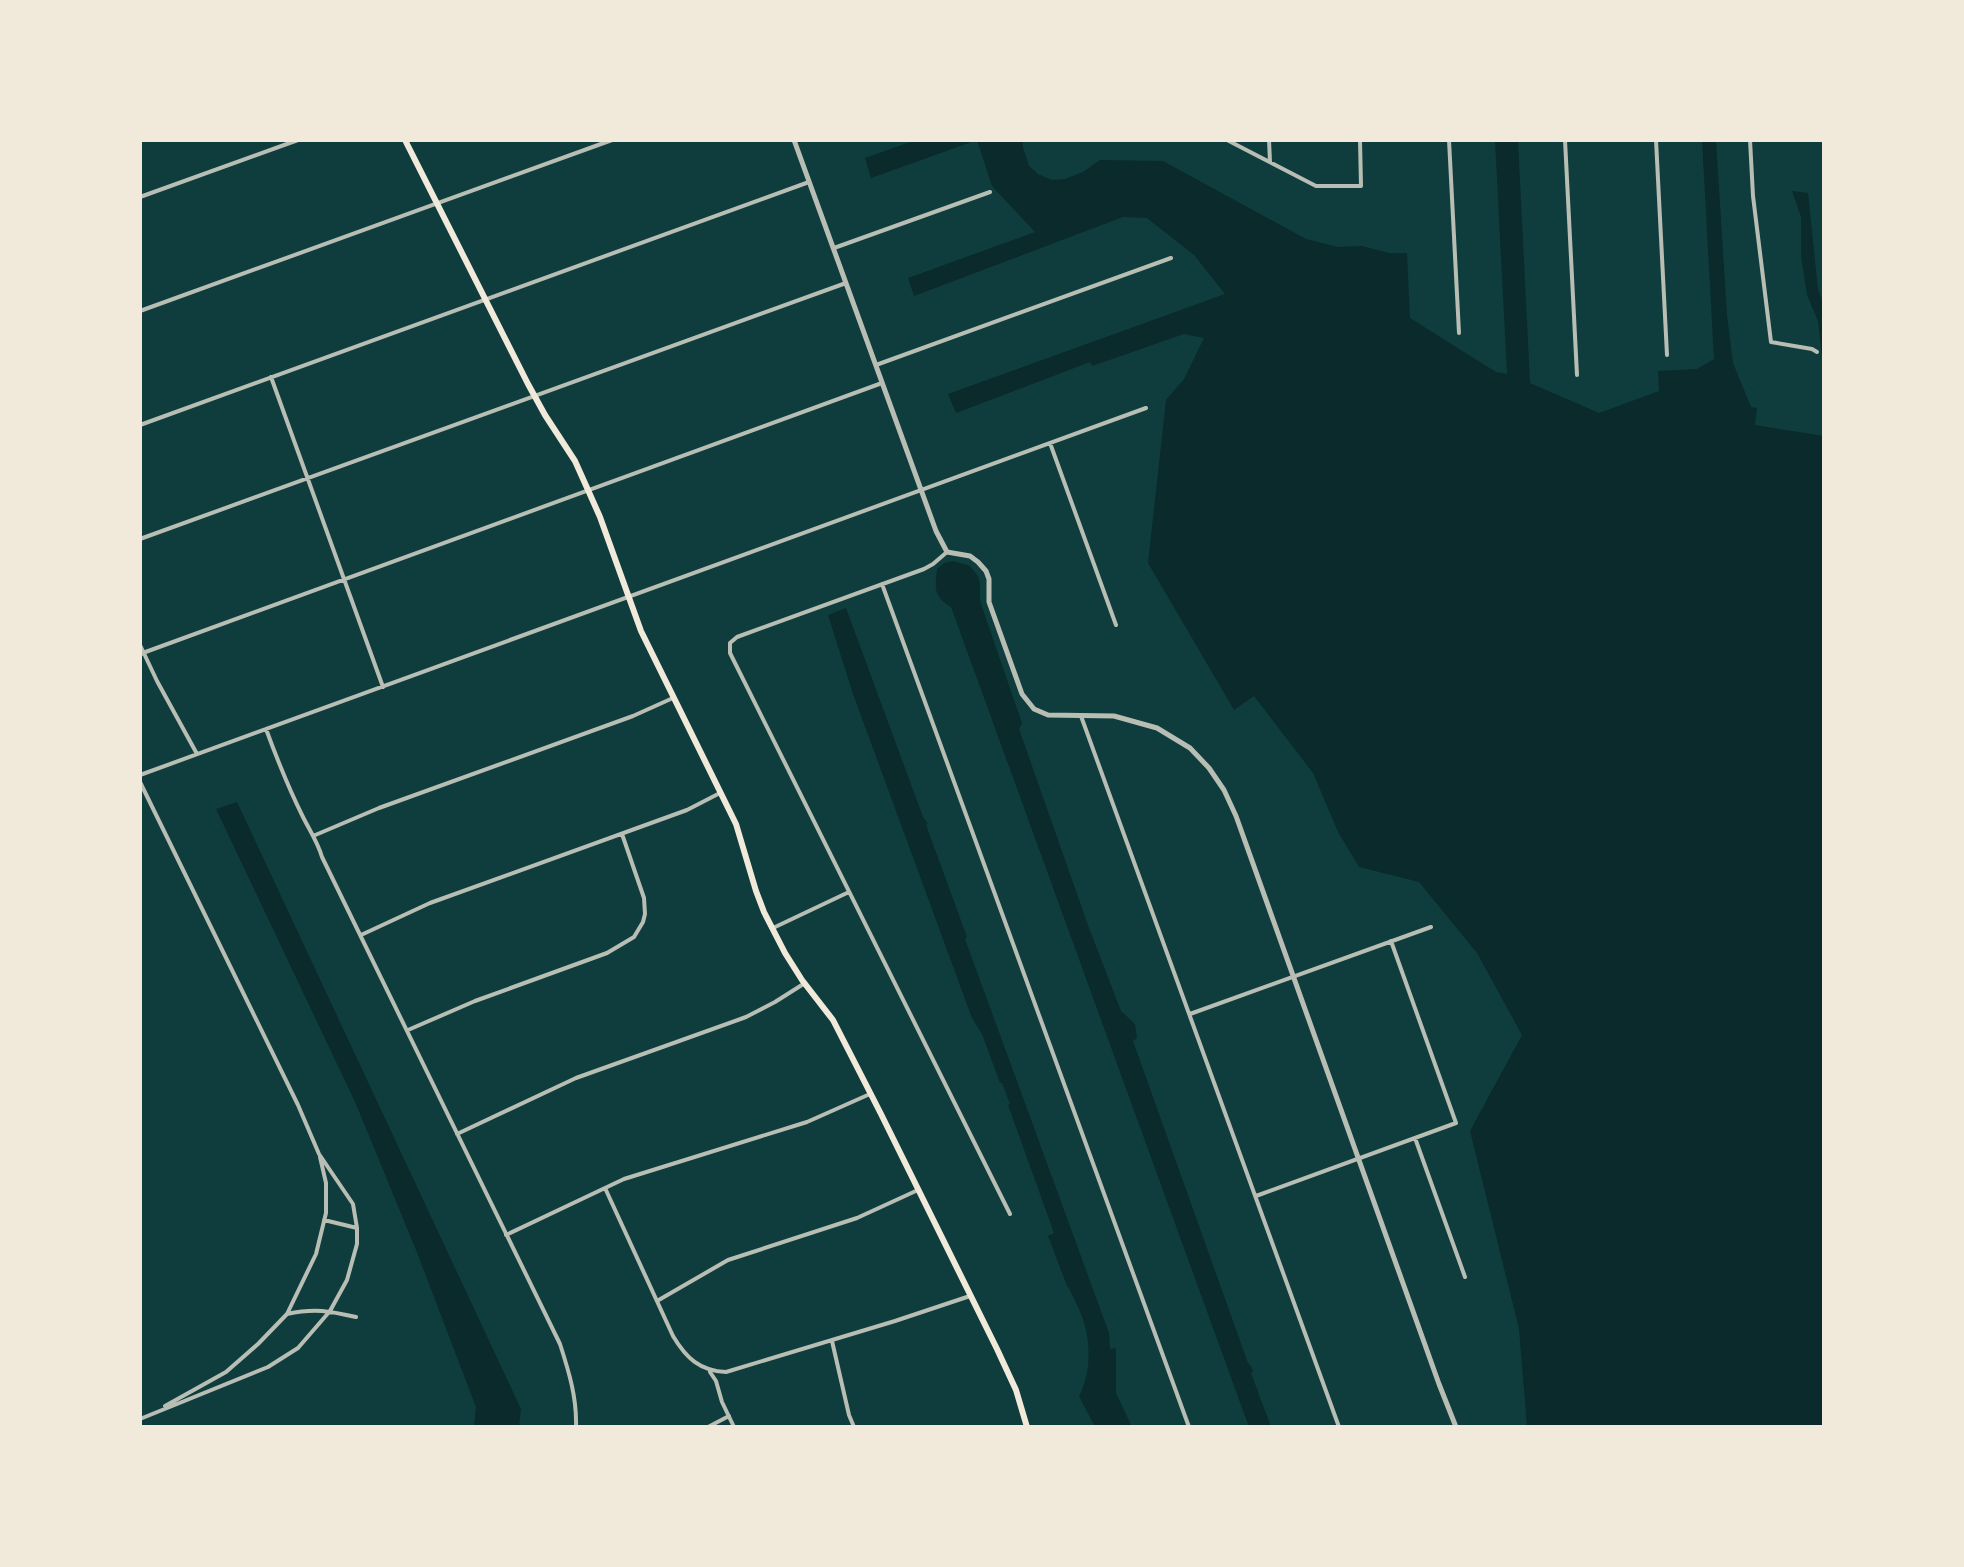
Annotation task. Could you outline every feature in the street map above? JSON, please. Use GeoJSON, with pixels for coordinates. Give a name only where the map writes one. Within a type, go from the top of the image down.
{"type":"FeatureCollection","features":[{"type":"Feature","properties":{"kind":"main road"},"geometry":{"type":"LineString","coordinates":[[405,140],[545,415],[575,461],[600,517],[641,631],[736,824],[756,891],[773,928],[785,953],[833,1020],[1016,1390],[1027,1427]]}},
{"type":"Feature","properties":{"kind":"street"},"geometry":{"type":"LineString","coordinates":[[140,197],[298,140]]}},
{"type":"Feature","properties":{"kind":"street"},"geometry":{"type":"LineString","coordinates":[[140,311],[612,140]]}},
{"type":"Feature","properties":{"kind":"street"},"geometry":{"type":"LineString","coordinates":[[794,140],[936,531],[947,552]]}},
{"type":"Feature","properties":{"kind":"street"},"geometry":{"type":"LineString","coordinates":[[1227,140],[1316,186],[1361,186],[1360,140]]}},
{"type":"Feature","properties":{"kind":"street"},"geometry":{"type":"LineString","coordinates":[[1269,140],[1270,162]]}},
{"type":"Feature","properties":{"kind":"street"},"geometry":{"type":"LineString","coordinates":[[1449,140],[1459,333]]}},
{"type":"Feature","properties":{"kind":"street"},"geometry":{"type":"LineString","coordinates":[[1565,140],[1577,375]]}},
{"type":"Feature","properties":{"kind":"street"},"geometry":{"type":"LineString","coordinates":[[1656,140],[1667,355]]}},
{"type":"Feature","properties":{"kind":"street"},"geometry":{"type":"LineString","coordinates":[[1750,140],[1753,196],[1771,342],[1817,352]]}},
{"type":"Feature","properties":{"kind":"street"},"geometry":{"type":"LineString","coordinates":[[140,425],[809,182]]}},
{"type":"Feature","properties":{"kind":"street"},"geometry":{"type":"LineString","coordinates":[[834,248],[990,192]]}},
{"type":"Feature","properties":{"kind":"street"},"geometry":{"type":"LineString","coordinates":[[876,365],[1171,258]]}},
{"type":"Feature","properties":{"kind":"street"},"geometry":{"type":"LineString","coordinates":[[140,539],[846,283]]}},
{"type":"Feature","properties":{"kind":"street"},"geometry":{"type":"LineString","coordinates":[[271,377],[383,687]]}},
{"type":"Feature","properties":{"kind":"street"},"geometry":{"type":"LineString","coordinates":[[142,653],[883,383]]}},
{"type":"Feature","properties":{"kind":"street"},"geometry":{"type":"LineString","coordinates":[[140,775],[1146,408]]}},
{"type":"Feature","properties":{"kind":"street"},"geometry":{"type":"LineString","coordinates":[[1050,443],[1116,625]]}},
{"type":"Feature","properties":{"kind":"street"},"geometry":{"type":"LineString","coordinates":[[947,552],[933,564],[737,637],[730,643],[730,653],[1010,1214]]}},
{"type":"Feature","properties":{"kind":"street"},"geometry":{"type":"LineString","coordinates":[[947,552],[970,556],[986,571],[989,602],[1022,694],[1034,709],[1048,715],[1114,716],[1157,728],[1190,748],[1224,790],[1456,1427]]}},
{"type":"Feature","properties":{"kind":"street"},"geometry":{"type":"LineString","coordinates":[[882,584],[1189,1427]]}},
{"type":"Feature","properties":{"kind":"street"},"geometry":{"type":"LineString","coordinates":[[140,645],[197,754]]}},
{"type":"Feature","properties":{"kind":"street"},"geometry":{"type":"LineString","coordinates":[[313,836],[379,808],[633,716],[674,698]]}},
{"type":"Feature","properties":{"kind":"street"},"geometry":{"type":"LineString","coordinates":[[1081,716],[1339,1427]]}},
{"type":"Feature","properties":{"kind":"street"},"geometry":{"type":"LineString","coordinates":[[266,729],[280,767],[560,1344],[571,1379],[576,1427]]}},
{"type":"Feature","properties":{"kind":"street"},"geometry":{"type":"LineString","coordinates":[[140,782],[298,1105],[319,1154],[326,1183],[324,1220],[316,1254],[287,1314],[226,1372],[150,1414]]}},
{"type":"Feature","properties":{"kind":"street"},"geometry":{"type":"LineString","coordinates":[[361,935],[430,903],[687,810],[720,793]]}},
{"type":"Feature","properties":{"kind":"street"},"geometry":{"type":"LineString","coordinates":[[408,1030],[475,1001],[607,953],[634,937],[643,922],[644,898],[622,834]]}},
{"type":"Feature","properties":{"kind":"street"},"geometry":{"type":"LineString","coordinates":[[773,928],[849,892]]}},
{"type":"Feature","properties":{"kind":"street"},"geometry":{"type":"LineString","coordinates":[[1190,1014],[1431,927]]}},
{"type":"Feature","properties":{"kind":"street"},"geometry":{"type":"LineString","coordinates":[[1255,1196],[1456,1123],[1391,941]]}},
{"type":"Feature","properties":{"kind":"street"},"geometry":{"type":"LineString","coordinates":[[457,1134],[576,1078],[746,1017],[805,983]]}},
{"type":"Feature","properties":{"kind":"street"},"geometry":{"type":"LineString","coordinates":[[506,1235],[640,1173],[807,1122],[870,1094]]}},
{"type":"Feature","properties":{"kind":"street"},"geometry":{"type":"LineString","coordinates":[[1415,1138],[1465,1277]]}},
{"type":"Feature","properties":{"kind":"street"},"geometry":{"type":"LineString","coordinates":[[141,1416],[268,1367],[298,1348],[330,1311],[350,1271],[357,1244],[357,1228],[353,1204],[319,1154]]}},
{"type":"Feature","properties":{"kind":"street"},"geometry":{"type":"LineString","coordinates":[[605,1188],[681,1351],[710,1372],[734,1427]]}},
{"type":"Feature","properties":{"kind":"street"},"geometry":{"type":"LineString","coordinates":[[657,1301],[728,1260],[857,1218],[918,1190]]}},
{"type":"Feature","properties":{"kind":"street"},"geometry":{"type":"LineString","coordinates":[[324,1220],[357,1228]]}},
{"type":"Feature","properties":{"kind":"street"},"geometry":{"type":"LineString","coordinates":[[710,1372],[726,1372],[970,1296]]}},
{"type":"Feature","properties":{"kind":"street"},"geometry":{"type":"LineString","coordinates":[[287,1314],[309,1309],[356,1317]]}},
{"type":"Feature","properties":{"kind":"street"},"geometry":{"type":"LineString","coordinates":[[832,1341],[854,1427]]}},
{"type":"Feature","properties":{"kind":"street"},"geometry":{"type":"LineString","coordinates":[[708,1427],[729,1416]]}},
{"type":"Feature","properties":{"kind":"water"},"geometry":{"type":"Polygon","coordinates":[[[916,140],[977,140],[871,178],[865,158],[916,140]]]}},
{"type":"Feature","properties":{"kind":"water"},"geometry":{"type":"Polygon","coordinates":[[[977,140],[1023,140],[1029,166],[1052,180],[1083,172],[1100,160],[1163,161],[1306,239],[1338,247],[1362,246],[1389,253],[1407,253],[1410,318],[1496,372],[1507,374],[1495,140],[1518,140],[1530,383],[1599,413],[1659,391],[1658,371],[1697,369],[1714,359],[1702,140],[1716,140],[1733,363],[1751,407],[1757,408],[1755,425],[1824,436],[1824,1427],[1527,1427],[1519,1329],[1470,1131],[1522,1035],[1477,953],[1419,882],[1359,867],[1338,832],[1313,773],[1254,696],[1234,710],[1148,563],[1166,400],[1184,379],[1204,338],[1184,334],[1092,366],[1090,362],[956,413],[948,394],[1225,294],[1194,255],[1147,218],[1123,217],[914,296],[908,278],[1035,232],[992,186],[977,140]]]}},
{"type":"Feature","properties":{"kind":"water"},"geometry":{"type":"Polygon","coordinates":[[[1792,191],[1808,193],[1818,289],[1824,306],[1824,375],[1818,321],[1807,295],[1801,256],[1801,217],[1792,191]]]}},
{"type":"Feature","properties":{"kind":"water"},"geometry":{"type":"Polygon","coordinates":[[[953,561],[970,566],[978,576],[980,601],[1022,723],[1019,729],[1121,1011],[1135,1024],[1137,1038],[1133,1041],[1271,1427],[1249,1427],[951,607],[936,591],[937,569],[953,561]]]}},
{"type":"Feature","properties":{"kind":"water"},"geometry":{"type":"Polygon","coordinates":[[[846,608],[928,824],[967,937],[965,939],[1109,1333],[1110,1349],[1116,1348],[1116,1393],[1132,1427],[1095,1427],[1079,1396],[1089,1356],[1083,1320],[1048,1236],[1054,1233],[1010,1104],[982,1034],[972,1018],[853,694],[828,615],[846,608]]]}},
{"type":"Feature","properties":{"kind":"water"},"geometry":{"type":"Polygon","coordinates":[[[237,802],[521,1409],[519,1427],[474,1427],[476,1407],[356,1104],[216,809],[237,802]]]}}]}
